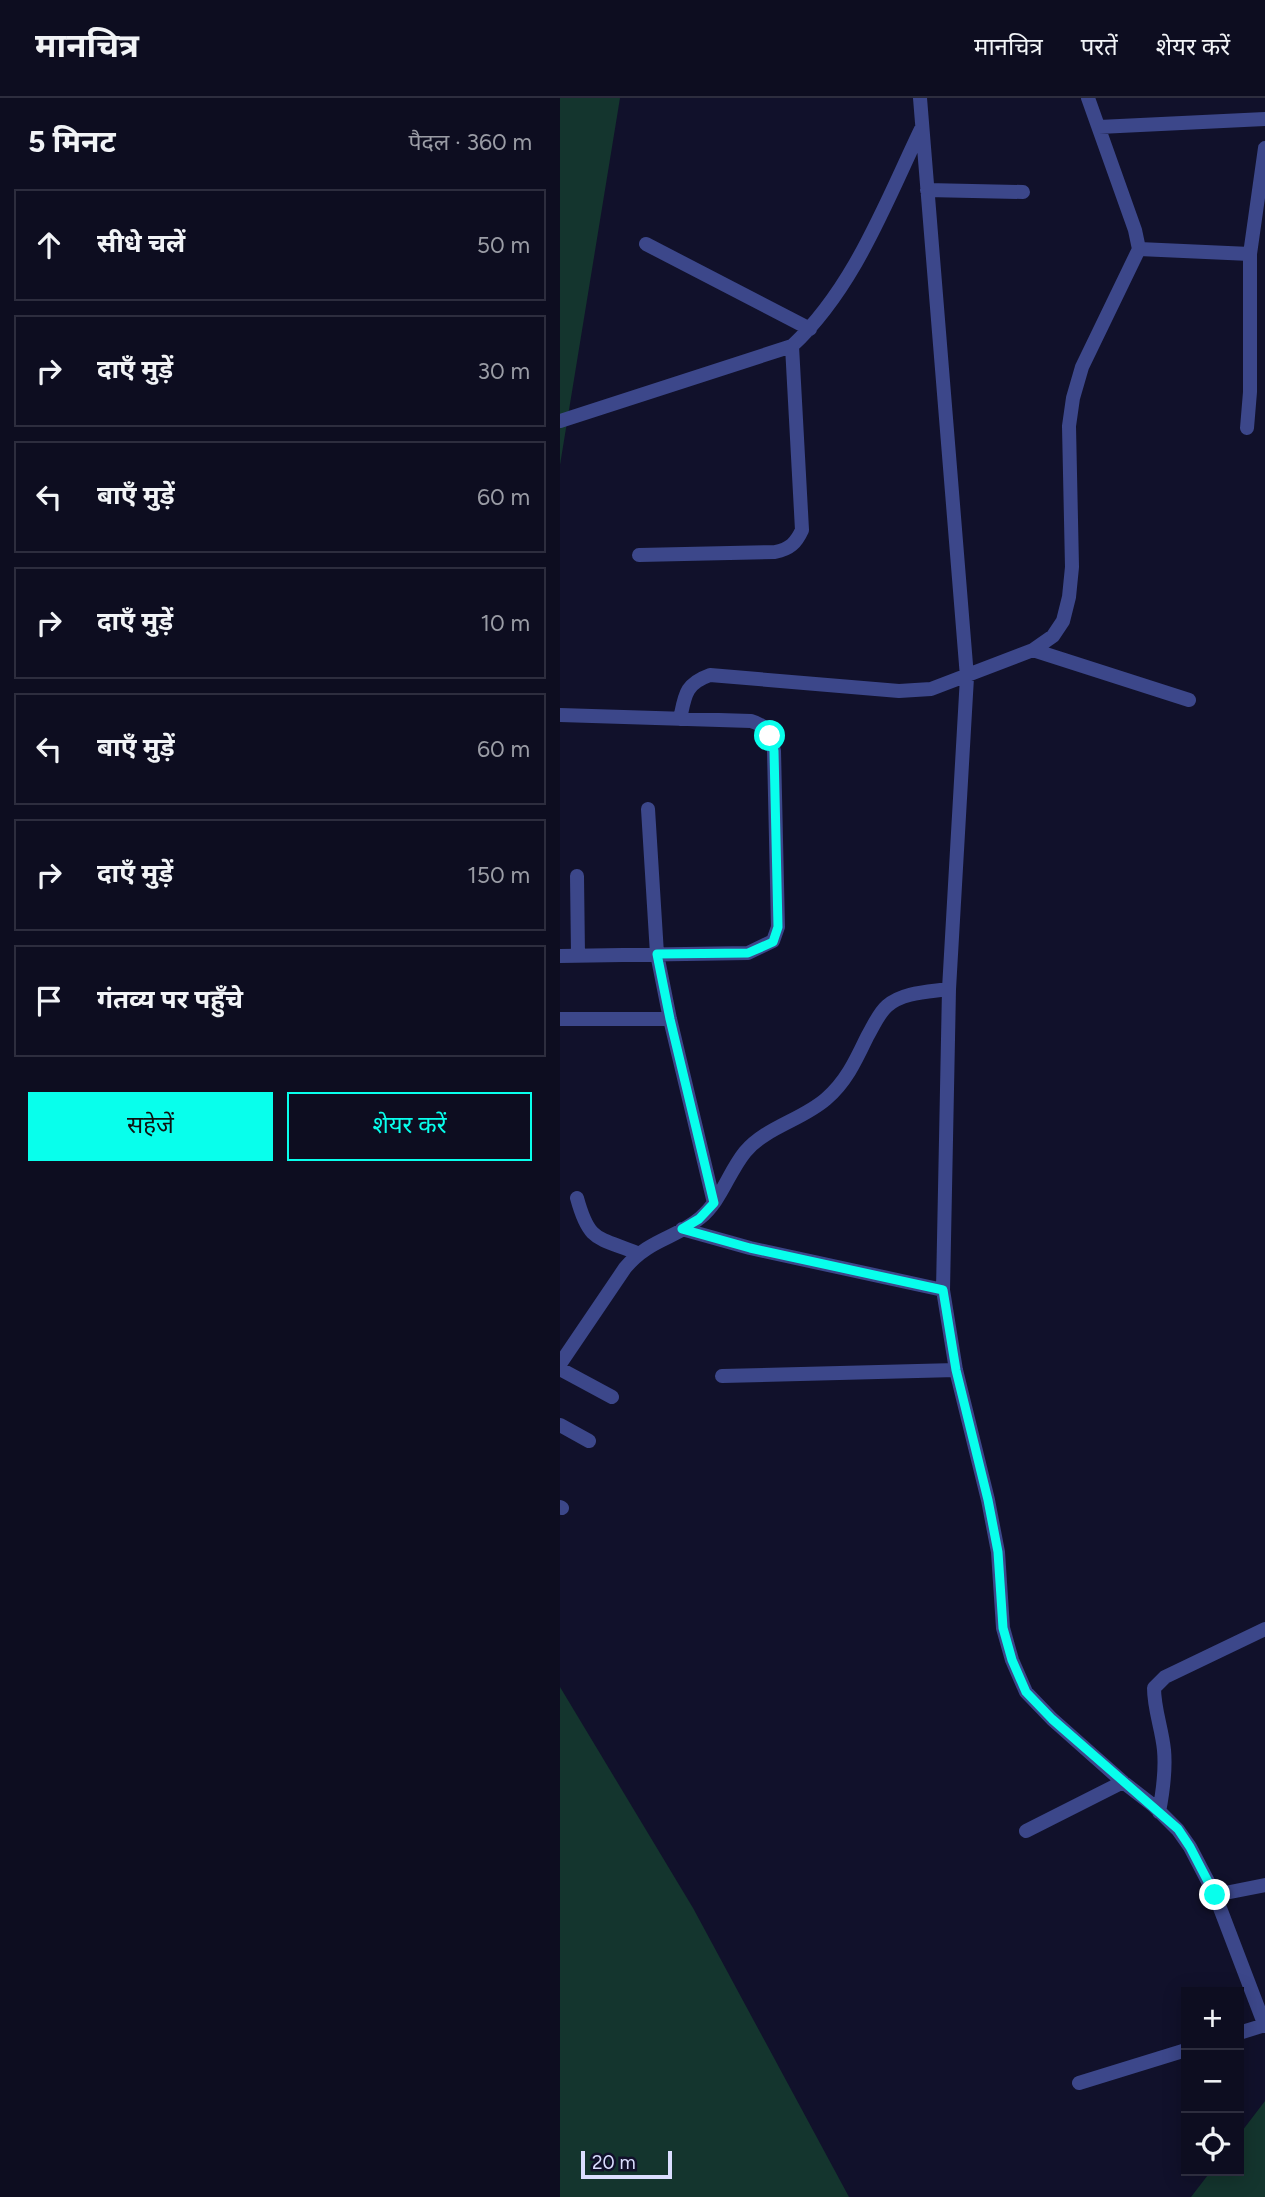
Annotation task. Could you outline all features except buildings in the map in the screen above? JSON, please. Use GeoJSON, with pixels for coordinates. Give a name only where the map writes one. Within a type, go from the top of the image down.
{"type":"FeatureCollection","features":[{"type":"Feature","properties":{"kind":"street"},"geometry":{"type":"LineString","coordinates":[[920,98],[967,677],[949,989],[943,1290],[956,1370],[988,1500],[998,1552],[1003,1628],[1012,1660],[1026,1692],[1052,1719],[1178,1829],[1190,1847],[1215,1895],[1265,2026],[1244,2032]]}},
{"type":"Feature","properties":{"kind":"street"},"geometry":{"type":"LineString","coordinates":[[680,719],[688,688],[698,679],[710,675],[900,691],[931,689],[1034,650],[1053,635],[1063,621],[1072,567],[1069,426],[1073,398],[1082,367],[1139,249],[1135,230],[1088,98]]}},
{"type":"Feature","properties":{"kind":"street"},"geometry":{"type":"LineString","coordinates":[[1099,127],[1265,119]]}},
{"type":"Feature","properties":{"kind":"street"},"geometry":{"type":"LineString","coordinates":[[560,421],[792,346],[810,329],[850,275],[922,128]]}},
{"type":"Feature","properties":{"kind":"street"},"geometry":{"type":"LineString","coordinates":[[1247,428],[1250,392],[1250,254],[1265,148]]}},
{"type":"Feature","properties":{"kind":"street"},"geometry":{"type":"LineString","coordinates":[[927,190],[1023,192]]}},
{"type":"Feature","properties":{"kind":"street"},"geometry":{"type":"LineString","coordinates":[[646,244],[810,329]]}},
{"type":"Feature","properties":{"kind":"street"},"geometry":{"type":"LineString","coordinates":[[1139,249],[1250,254]]}},
{"type":"Feature","properties":{"kind":"street"},"geometry":{"type":"LineString","coordinates":[[639,555],[775,552],[787,550],[796,542],[802,530],[792,346]]}},
{"type":"Feature","properties":{"kind":"street"},"geometry":{"type":"LineString","coordinates":[[1034,650],[1189,700]]}},
{"type":"Feature","properties":{"kind":"street"},"geometry":{"type":"LineString","coordinates":[[560,715],[751,721],[762,724],[770,736],[774,751],[778,927],[773,942],[748,953],[560,956]]}},
{"type":"Feature","properties":{"kind":"street"},"geometry":{"type":"LineString","coordinates":[[648,809],[657,954],[714,1203]]}},
{"type":"Feature","properties":{"kind":"street"},"geometry":{"type":"LineString","coordinates":[[577,876],[578,955]]}},
{"type":"Feature","properties":{"kind":"street"},"geometry":{"type":"LineString","coordinates":[[612,1397],[560,1367],[637,1253],[699,1219],[714,1203],[746,1151],[769,1132],[826,1099],[848,1075],[877,1019],[888,1005],[905,996],[949,989]]}},
{"type":"Feature","properties":{"kind":"street"},"geometry":{"type":"LineString","coordinates":[[560,1019],[670,1019]]}},
{"type":"Feature","properties":{"kind":"street"},"geometry":{"type":"LineString","coordinates":[[577,1198],[583,1222],[589,1232],[637,1253]]}},
{"type":"Feature","properties":{"kind":"street"},"geometry":{"type":"LineString","coordinates":[[682,1229],[750,1248],[943,1290]]}},
{"type":"Feature","properties":{"kind":"street"},"geometry":{"type":"LineString","coordinates":[[722,1376],[956,1370]]}},
{"type":"Feature","properties":{"kind":"street"},"geometry":{"type":"LineString","coordinates":[[560,1425],[589,1441]]}},
{"type":"Feature","properties":{"kind":"street"},"geometry":{"type":"LineString","coordinates":[[1159,1812],[1165,1780],[1164,1749],[1153,1688],[1166,1677],[1265,1629]]}},
{"type":"Feature","properties":{"kind":"street"},"geometry":{"type":"LineString","coordinates":[[1026,1831],[1123,1782]]}},
{"type":"Feature","properties":{"kind":"street"},"geometry":{"type":"LineString","coordinates":[[1215,1895],[1265,1885]]}},
{"type":"Feature","properties":{"kind":"street"},"geometry":{"type":"LineString","coordinates":[[1079,2083],[1181,2052]]}},
{"type":"Feature","properties":{"kind":"green space"},"geometry":{"type":"Polygon","coordinates":[[[560,98],[620,98],[560,465],[560,98]]]}},
{"type":"Feature","properties":{"kind":"green space"},"geometry":{"type":"Polygon","coordinates":[[[560,1687],[693,1908],[849,2197],[560,2197],[560,1687]]]}},
{"type":"Feature","properties":{"kind":"green space"},"geometry":{"type":"Polygon","coordinates":[[[1265,2101],[1265,2197],[1191,2197],[1207,2176],[1244,2176],[1244,2128],[1265,2101]]]}},
{"type":"Feature","properties":{"kind":"route"},"geometry":{"type":"LineString","coordinates":[[770,736],[774,751],[778,927],[773,942],[748,953],[657,954],[714,1203],[699,1219],[682,1229],[750,1248],[943,1290],[956,1370],[998,1552],[1003,1628],[1012,1660],[1026,1692],[1052,1719],[1178,1829],[1215,1895]]}}]}
